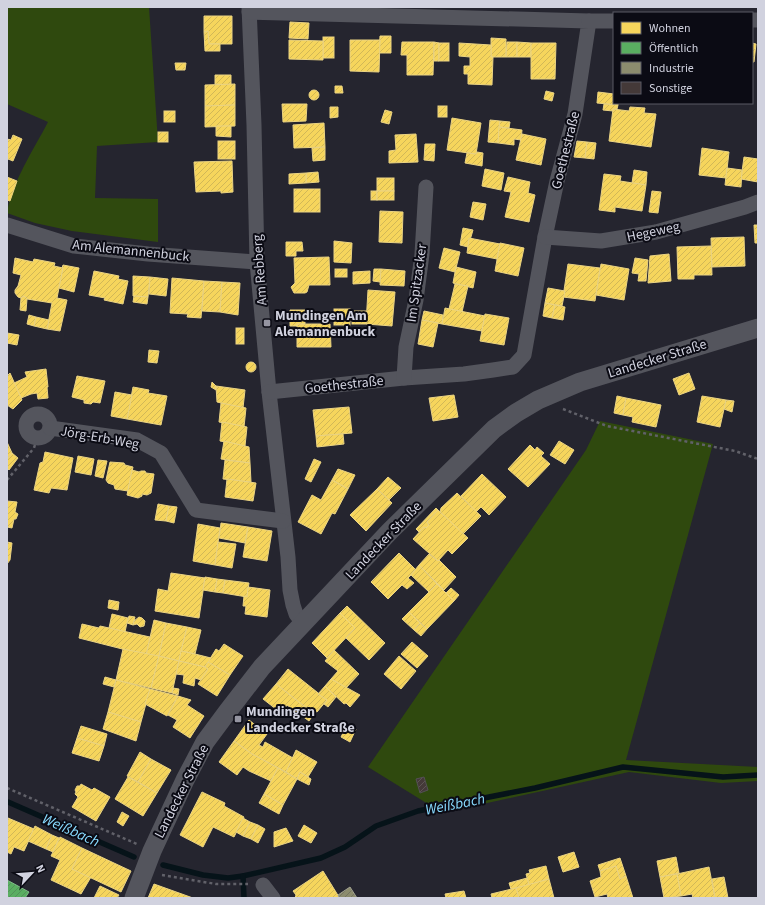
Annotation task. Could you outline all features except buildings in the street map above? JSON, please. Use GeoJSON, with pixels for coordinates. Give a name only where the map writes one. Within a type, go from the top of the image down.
{"type":"FeatureCollection","features":[{"type":"Feature","properties":{"kind":"street"},"geometry":{"type":"LineString","coordinates":[[249,10],[613,20]]}},
{"type":"Feature","properties":{"kind":"street","name":"Am Rebberg"},"geometry":{"type":"LineString","coordinates":[[249,10],[254,125],[257,262],[291,597],[296,614],[304,624]]}},
{"type":"Feature","properties":{"kind":"street","name":"Goethestraße"},"geometry":{"type":"LineString","coordinates":[[269,392],[404,378],[464,374],[513,367],[524,355],[545,237],[557,181],[575,114],[589,20]]}},
{"type":"Feature","properties":{"kind":"street","name":"Im Spitzacker"},"geometry":{"type":"LineString","coordinates":[[404,378],[406,347],[416,300],[422,254],[426,187]]}},
{"type":"Feature","properties":{"kind":"street","name":"Hegeweg"},"geometry":{"type":"LineString","coordinates":[[545,237],[601,241],[656,232],[758,202]]}},
{"type":"Feature","properties":{"kind":"street","name":"Am Alemannenbuck"},"geometry":{"type":"LineString","coordinates":[[7,225],[74,246],[148,254],[257,262]]}},
{"type":"Feature","properties":{"kind":"street","name":"Landecker Straße"},"geometry":{"type":"LineString","coordinates":[[134,898],[152,851],[185,780],[205,742],[262,667],[390,531],[494,429],[516,413],[538,400],[580,382],[758,328]]}},
{"type":"Feature","properties":{"kind":"street","name":"Jörg-Erb-Weg"},"geometry":{"type":"LineString","coordinates":[[36,414],[44,415],[50,428],[46,436],[37,438],[30,436],[26,430],[26,423],[29,417],[36,414]]}},
{"type":"Feature","properties":{"kind":"street","name":"Jörg-Erb-Weg"},"geometry":{"type":"LineString","coordinates":[[50,428],[137,440],[161,453],[196,510],[283,521]]}},
{"type":"Feature","properties":{"kind":"street"},"geometry":{"type":"LineString","coordinates":[[263,885],[272,898]]}},
{"type":"Feature","properties":{"kind":"path"},"geometry":{"type":"LineString","coordinates":[[538,400],[607,426],[735,451],[758,459]]}},
{"type":"Feature","properties":{"kind":"path"},"geometry":{"type":"LineString","coordinates":[[7,480],[34,448],[37,438]]}},
{"type":"Feature","properties":{"kind":"path"},"geometry":{"type":"LineString","coordinates":[[7,788],[152,851]]}},
{"type":"Feature","properties":{"kind":"path"},"geometry":{"type":"LineString","coordinates":[[144,872],[216,884],[246,884]]}},
{"type":"Feature","properties":{"kind":"green space"},"geometry":{"type":"Polygon","coordinates":[[[7,7],[149,7],[158,142],[97,146],[95,198],[158,199],[158,242],[72,231],[35,223],[7,213],[19,177],[48,122],[7,104],[7,7]]]}},
{"type":"Feature","properties":{"kind":"green space"},"geometry":{"type":"Polygon","coordinates":[[[600,421],[713,444],[626,760],[758,767],[758,781],[721,783],[629,772],[451,811],[446,801],[428,804],[368,767],[586,450],[600,421]]]}},
{"type":"Feature","properties":{"kind":"waterway","name":"Weißbach"},"geometry":{"type":"LineString","coordinates":[[163,865],[203,875],[228,878],[243,876],[321,858],[345,847],[376,826],[418,811],[535,788],[623,767],[723,777],[758,775]]}},
{"type":"Feature","properties":{"kind":"waterway","name":"Weißbach"},"geometry":{"type":"LineString","coordinates":[[8,802],[134,857]]}},
{"type":"Feature","properties":{"kind":"waterway"},"geometry":{"type":"LineString","coordinates":[[243,876],[244,898]]}},
{"type":"Feature","properties":{"kind":"place","name":"Mundingen Am Alemannenbuck"},"geometry":{"type":"Point","coordinates":[267,323]}},
{"type":"Feature","properties":{"kind":"place","name":"Mundingen Landecker Straße"},"geometry":{"type":"Point","coordinates":[238,719]}}]}
